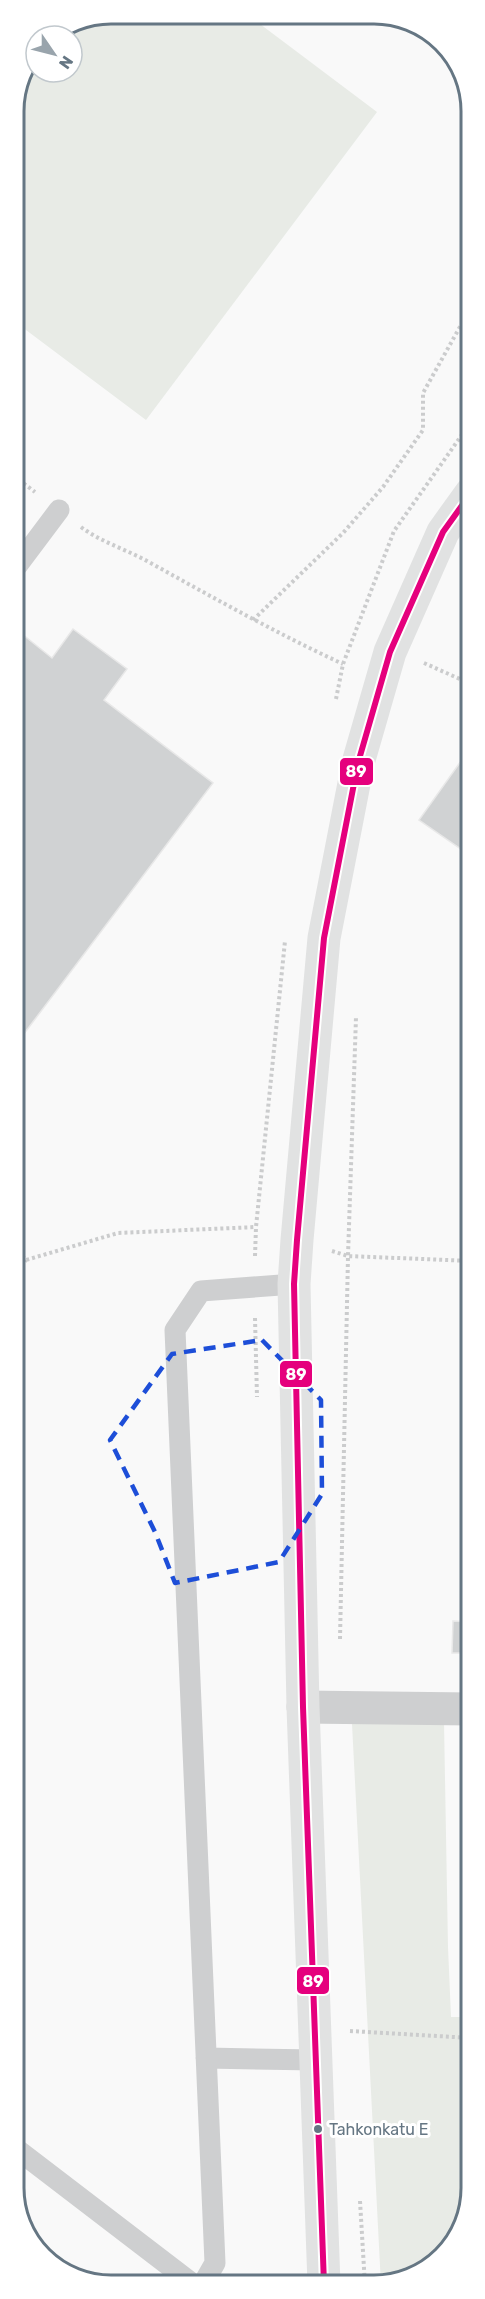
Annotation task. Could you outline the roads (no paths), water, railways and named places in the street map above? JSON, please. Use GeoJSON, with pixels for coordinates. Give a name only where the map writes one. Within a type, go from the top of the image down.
{"type":"FeatureCollection","features":[{"type":"Feature","properties":{"kind":"street"},"geometry":{"type":"LineString","coordinates":[[324,2275],[303,1707],[294,1284],[297,1240],[324,938],[358,763],[390,652],[442,532],[461,507]]}},
{"type":"Feature","properties":{"kind":"street"},"geometry":{"type":"LineString","coordinates":[[303,1707],[461,1709]]}},
{"type":"Feature","properties":{"kind":"lane"},"geometry":{"type":"LineString","coordinates":[[24,557],[59,510]]}},
{"type":"Feature","properties":{"kind":"lane"},"geometry":{"type":"LineString","coordinates":[[208,2275],[215,2263],[175,1330],[201,1291],[294,1284]]}},
{"type":"Feature","properties":{"kind":"lane"},"geometry":{"type":"LineString","coordinates":[[206,2058],[315,2061]]}},
{"type":"Feature","properties":{"kind":"lane"},"geometry":{"type":"LineString","coordinates":[[24,2155],[181,2275]]}},
{"type":"Feature","properties":{"kind":"place","name":"Tahkonkatu E"},"geometry":{"type":"Point","coordinates":[318,2129]}}]}
